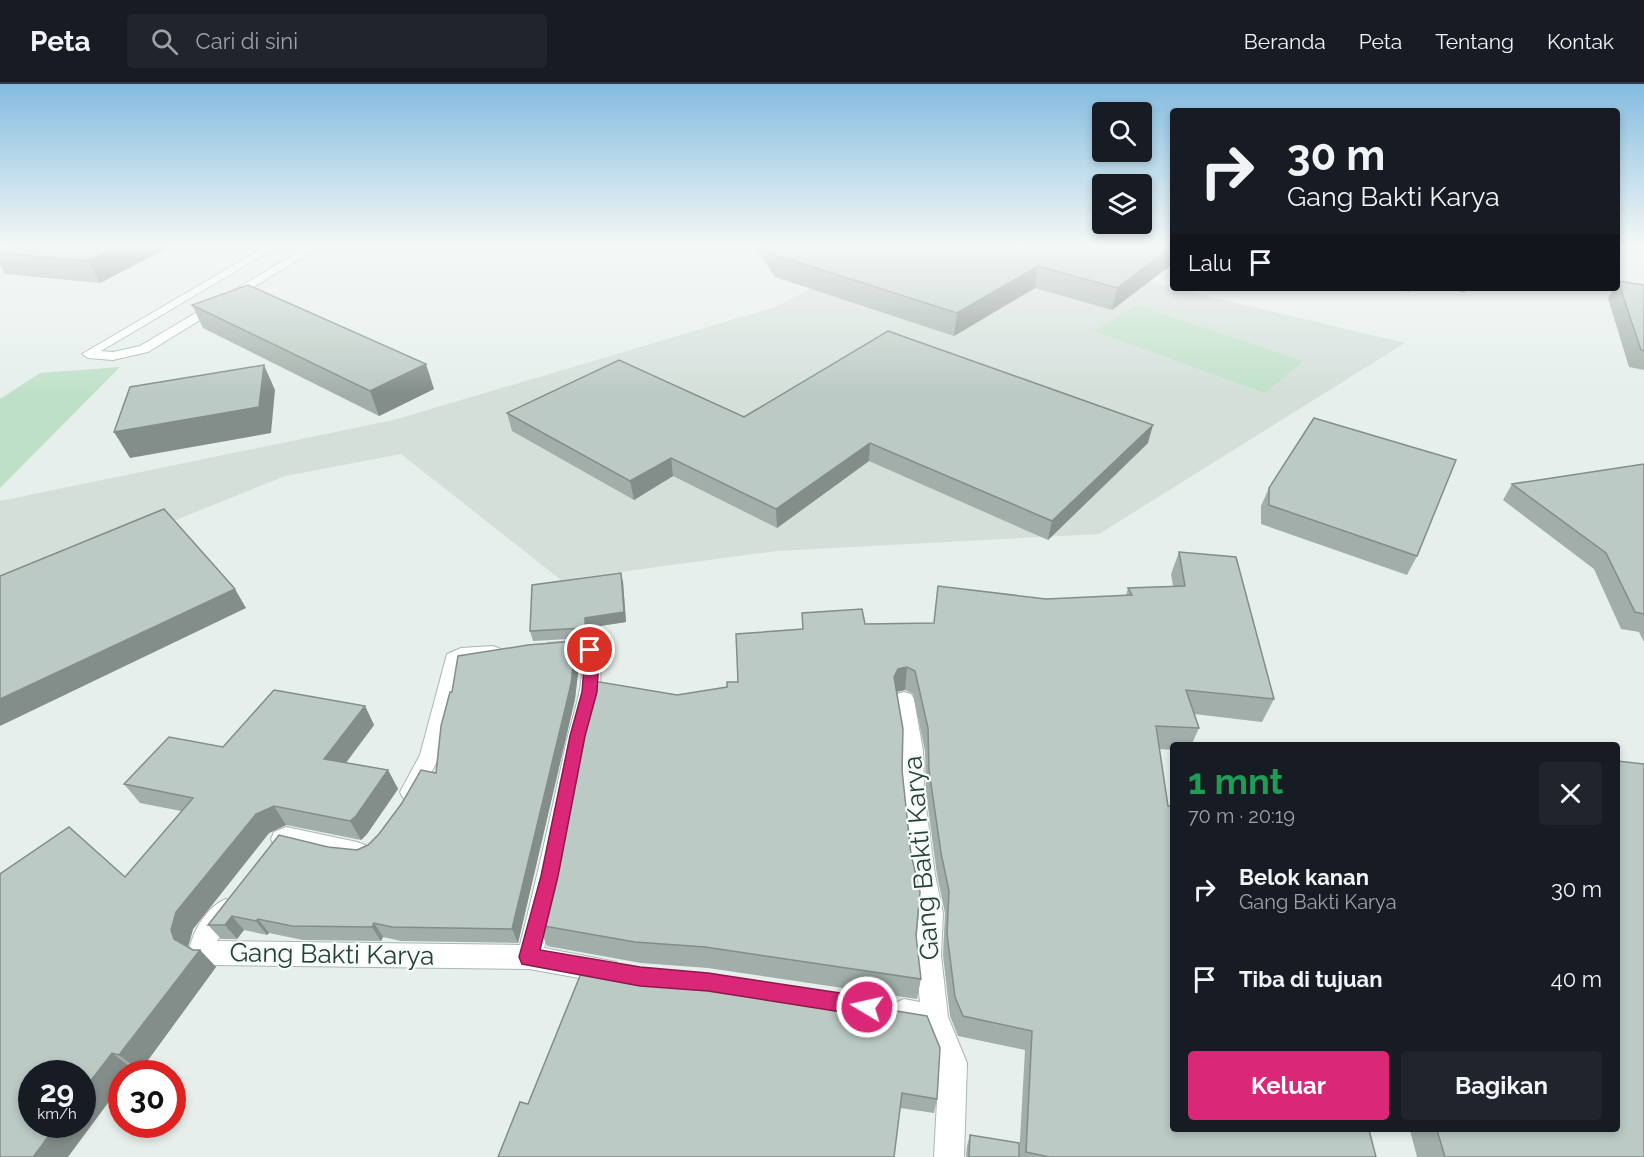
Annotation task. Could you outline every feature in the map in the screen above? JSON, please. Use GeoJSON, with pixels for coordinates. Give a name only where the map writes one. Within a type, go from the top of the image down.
{"type":"FeatureCollection","features":[{"type":"Feature","properties":{"kind":"street"},"geometry":{"type":"LineString","coordinates":[[189,295],[88,354],[113,356],[144,349],[234,295]]}},
{"type":"Feature","properties":{"kind":"street"},"geometry":{"type":"LineString","coordinates":[[529,957],[550,876],[578,736],[590,692],[592,655],[588,647],[581,646],[537,649]]}},
{"type":"Feature","properties":{"kind":"street"},"geometry":{"type":"LineString","coordinates":[[400,809],[430,755],[454,658],[460,655],[515,651]]}},
{"type":"Feature","properties":{"kind":"street","name":"Gang Bakti Karya"},"geometry":{"type":"LineString","coordinates":[[904,699],[913,751],[913,792],[923,875],[931,913],[928,955],[935,1017],[953,1063],[949,1157]]}},
{"type":"Feature","properties":{"kind":"street"},"geometry":{"type":"LineString","coordinates":[[267,854],[274,845],[286,837],[357,852],[366,852],[377,843]]}},
{"type":"Feature","properties":{"kind":"street","name":"Gang Bakti Karya"},"geometry":{"type":"LineString","coordinates":[[240,891],[204,938],[202,948],[211,953],[529,957],[629,975]]}},
{"type":"Feature","properties":{"kind":"street"},"geometry":{"type":"LineString","coordinates":[[878,1008],[935,1017]]}},
{"type":"Feature","properties":{"kind":"shaded area"},"geometry":{"type":"Polygon","coordinates":[[[799,295],[1203,295],[1405,343],[1099,534],[776,551],[561,580],[401,454],[285,476],[0,591],[0,501],[394,420],[775,307],[799,295]]]}},
{"type":"Feature","properties":{"kind":"green space"},"geometry":{"type":"Polygon","coordinates":[[[1136,305],[1303,361],[1265,393],[1094,331],[1136,305]]]}},
{"type":"Feature","properties":{"kind":"green space"},"geometry":{"type":"Polygon","coordinates":[[[120,367],[0,488],[0,399],[40,373],[120,367]]]}},
{"type":"Feature","properties":{"kind":"building"},"geometry":{"type":"Polygon","coordinates":[[[220,295],[271,295],[426,364],[370,391],[192,305],[220,295]]]}},
{"type":"Feature","properties":{"kind":"building"},"geometry":{"type":"Polygon","coordinates":[[[901,295],[988,295],[957,313],[901,295]]]}},
{"type":"Feature","properties":{"kind":"building"},"geometry":{"type":"Polygon","coordinates":[[[1623,295],[1644,295],[1644,351],[1641,350],[1623,295]]]}},
{"type":"Feature","properties":{"kind":"building"},"geometry":{"type":"Polygon","coordinates":[[[888,331],[1153,425],[1052,521],[870,443],[776,509],[671,458],[630,481],[507,413],[619,360],[744,417],[888,331]]]}},
{"type":"Feature","properties":{"kind":"building"},"geometry":{"type":"Polygon","coordinates":[[[264,365],[259,407],[114,432],[130,387],[264,365]]]}},
{"type":"Feature","properties":{"kind":"building"},"geometry":{"type":"Polygon","coordinates":[[[1314,418],[1456,460],[1417,556],[1269,505],[1269,488],[1314,418]]]}},
{"type":"Feature","properties":{"kind":"building"},"geometry":{"type":"Polygon","coordinates":[[[1644,464],[1644,614],[1635,612],[1606,553],[1512,484],[1644,464]]]}},
{"type":"Feature","properties":{"kind":"building"},"geometry":{"type":"Polygon","coordinates":[[[164,509],[235,589],[0,699],[0,576],[164,509]]]}},
{"type":"Feature","properties":{"kind":"building"},"geometry":{"type":"Polygon","coordinates":[[[1179,552],[1236,557],[1274,699],[1186,690],[1199,728],[1156,726],[1168,806],[1170,806],[1170,1132],[1370,1132],[1376,1157],[1049,1157],[1026,1152],[1032,1031],[963,1016],[955,997],[947,934],[949,891],[929,770],[928,728],[915,671],[907,667],[898,669],[894,677],[903,729],[902,770],[911,854],[920,892],[916,935],[921,979],[705,947],[635,942],[538,925],[557,854],[584,715],[594,681],[677,695],[727,687],[727,682],[738,682],[736,634],[803,629],[802,613],[862,609],[865,624],[934,623],[938,586],[1046,599],[1132,595],[1128,588],[1185,586],[1179,552]]]}},
{"type":"Feature","properties":{"kind":"building"},"geometry":{"type":"Polygon","coordinates":[[[621,573],[624,612],[585,618],[585,628],[530,631],[532,585],[621,573]]]}},
{"type":"Feature","properties":{"kind":"building"},"geometry":{"type":"Polygon","coordinates":[[[576,641],[571,684],[512,929],[392,927],[374,923],[372,927],[292,926],[232,916],[225,925],[208,925],[279,835],[328,847],[357,850],[368,845],[379,834],[402,803],[421,770],[436,773],[441,726],[450,692],[452,692],[458,656],[528,645],[576,641]]]}},
{"type":"Feature","properties":{"kind":"building"},"geometry":{"type":"Polygon","coordinates":[[[274,690],[365,706],[324,759],[388,770],[356,816],[350,821],[274,806],[256,814],[176,912],[171,930],[174,939],[193,950],[200,950],[119,1055],[112,1053],[96,1074],[96,1060],[18,1060],[18,1138],[47,1138],[33,1157],[0,1157],[0,874],[69,827],[125,877],[193,798],[124,784],[169,737],[223,747],[274,690]]]}},
{"type":"Feature","properties":{"kind":"building"},"geometry":{"type":"Polygon","coordinates":[[[1620,761],[1644,764],[1644,1157],[1445,1157],[1438,1132],[1620,1132],[1620,761]]]}},
{"type":"Feature","properties":{"kind":"building"},"geometry":{"type":"Polygon","coordinates":[[[584,966],[636,975],[705,980],[927,1016],[940,1048],[937,1099],[902,1093],[894,1157],[498,1157],[520,1102],[528,1104],[584,966]]]}},
{"type":"Feature","properties":{"kind":"building"},"geometry":{"type":"Polygon","coordinates":[[[970,1135],[1019,1143],[1019,1157],[969,1157],[970,1135]]]}},
{"type":"Feature","properties":{"kind":"route"},"geometry":{"type":"LineString","coordinates":[[590,650],[592,655],[590,692],[578,736],[550,876],[529,957],[640,977],[708,982],[867,1007]]}}]}
